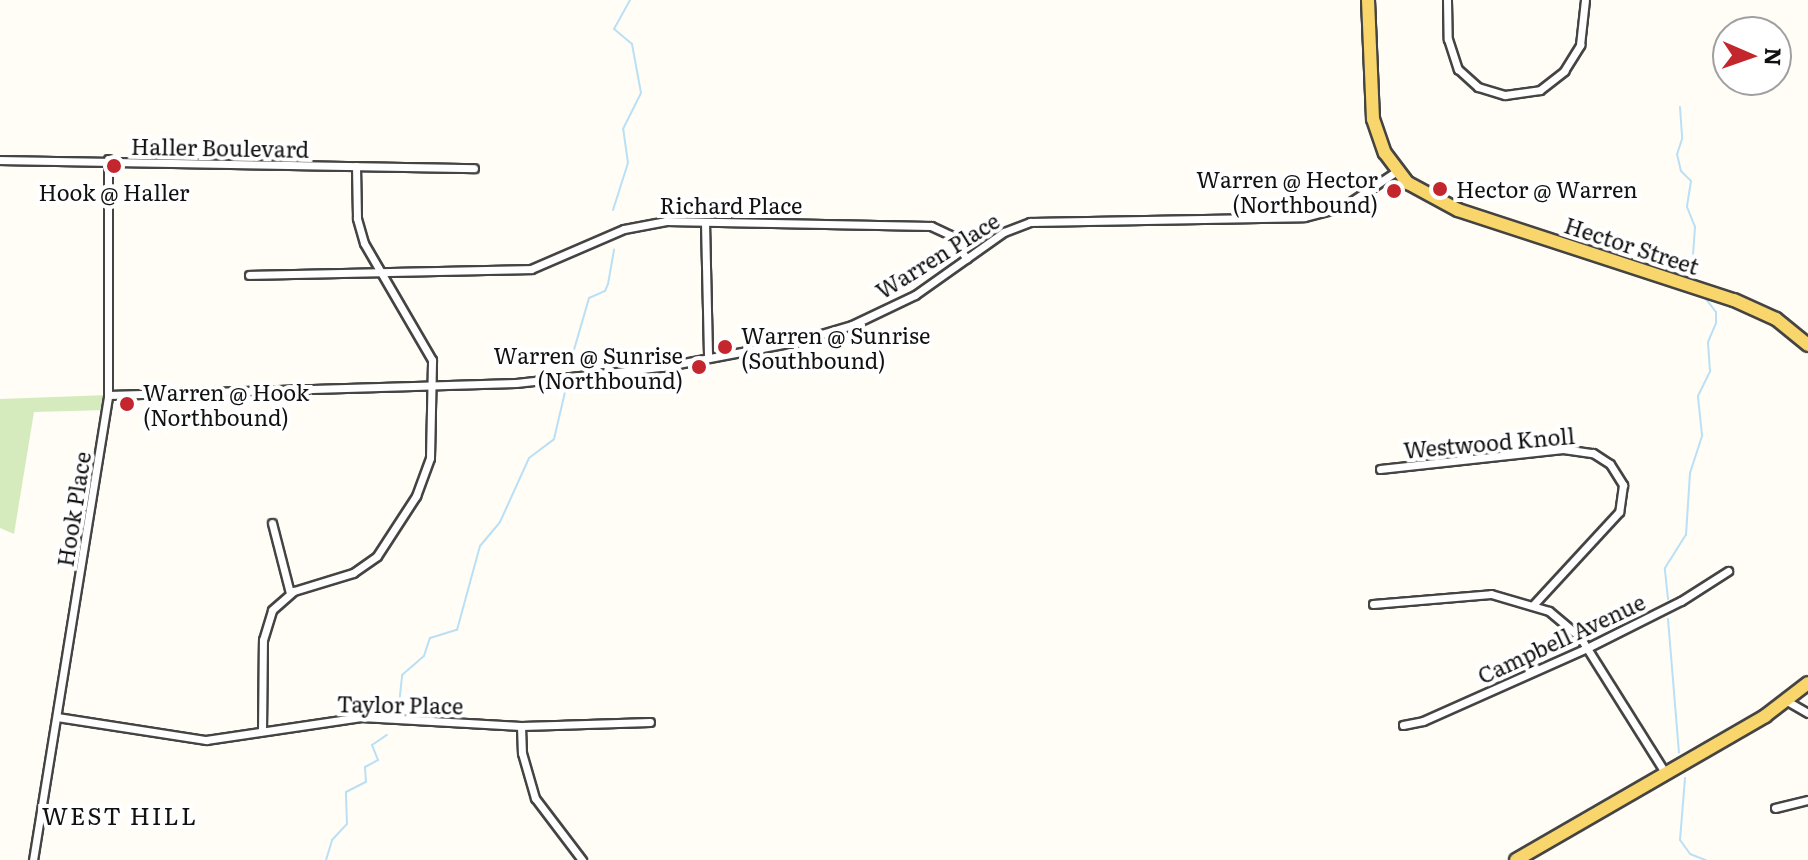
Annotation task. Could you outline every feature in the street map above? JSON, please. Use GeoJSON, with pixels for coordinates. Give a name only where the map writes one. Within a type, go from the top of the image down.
{"type":"FeatureCollection","features":[{"type":"Feature","properties":{"kind":"main road"},"geometry":{"type":"LineString","coordinates":[[1368,0],[1373,119],[1397,171]]}},
{"type":"Feature","properties":{"kind":"main road","name":"Hector Street"},"geometry":{"type":"LineString","coordinates":[[1397,171],[1422,193],[1458,210],[1744,304],[1776,319],[1808,345]]}},
{"type":"Feature","properties":{"kind":"main road"},"geometry":{"type":"LineString","coordinates":[[1516,860],[1787,701],[1808,683]]}},
{"type":"Feature","properties":{"kind":"street"},"geometry":{"type":"LineString","coordinates":[[1447,0],[1448,39],[1458,69],[1478,87],[1505,95],[1540,90],[1564,71],[1580,45],[1585,0]]}},
{"type":"Feature","properties":{"kind":"street","name":"Haller Boulevard"},"geometry":{"type":"LineString","coordinates":[[0,160],[108,159],[147,166],[474,168]]}},
{"type":"Feature","properties":{"kind":"street","name":"Hook Place"},"geometry":{"type":"LineString","coordinates":[[33,860],[108,395],[108,159]]}},
{"type":"Feature","properties":{"kind":"street"},"geometry":{"type":"LineString","coordinates":[[262,731],[264,633],[272,610],[290,593],[353,573],[385,547],[427,472],[433,387],[427,345],[360,232],[356,166]]}},
{"type":"Feature","properties":{"kind":"street","name":"Warren Place"},"geometry":{"type":"LineString","coordinates":[[108,395],[565,381],[708,358],[852,325],[915,295],[1011,229],[1038,220],[1324,214],[1360,198],[1397,171]]}},
{"type":"Feature","properties":{"kind":"street"},"geometry":{"type":"LineString","coordinates":[[705,222],[708,358]]}},
{"type":"Feature","properties":{"kind":"street","name":"Richard Place"},"geometry":{"type":"LineString","coordinates":[[249,275],[531,269],[632,226],[705,222],[931,226],[950,235],[967,259]]}},
{"type":"Feature","properties":{"kind":"street","name":"Westwood Knoll"},"geometry":{"type":"LineString","coordinates":[[1380,469],[1563,449],[1593,453],[1610,464],[1623,485],[1619,512],[1534,604]]}},
{"type":"Feature","properties":{"kind":"street"},"geometry":{"type":"LineString","coordinates":[[272,523],[290,593]]}},
{"type":"Feature","properties":{"kind":"street","name":"Campbell Avenue"},"geometry":{"type":"LineString","coordinates":[[1403,725],[1423,721],[1587,648],[1681,601],[1728,571]]}},
{"type":"Feature","properties":{"kind":"street"},"geometry":{"type":"LineString","coordinates":[[1373,604],[1468,594],[1534,604],[1561,619],[1587,648],[1666,774]]}},
{"type":"Feature","properties":{"kind":"street"},"geometry":{"type":"LineString","coordinates":[[1787,701],[1808,713]]}},
{"type":"Feature","properties":{"kind":"street","name":"Taylor Place"},"geometry":{"type":"LineString","coordinates":[[57,717],[190,739],[361,717],[521,726],[650,722]]}},
{"type":"Feature","properties":{"kind":"street"},"geometry":{"type":"LineString","coordinates":[[521,726],[522,753],[535,798],[582,860]]}},
{"type":"Feature","properties":{"kind":"street"},"geometry":{"type":"LineString","coordinates":[[1775,808],[1808,800]]}},
{"type":"Feature","properties":{"kind":"green space"},"geometry":{"type":"Polygon","coordinates":[[[108,395],[106,410],[34,412],[14,534],[0,528],[0,399],[108,395]]]}},
{"type":"Feature","properties":{"kind":"waterway"},"geometry":{"type":"LineString","coordinates":[[613,210],[628,163],[623,129],[641,93],[632,44],[614,29],[630,0]]}},
{"type":"Feature","properties":{"kind":"waterway"},"geometry":{"type":"LineString","coordinates":[[1680,107],[1682,139],[1677,154],[1681,171],[1691,181],[1687,207],[1695,227],[1692,269]]}},
{"type":"Feature","properties":{"kind":"waterway"},"geometry":{"type":"LineString","coordinates":[[569,367],[589,298],[605,291],[608,284],[614,250]]}},
{"type":"Feature","properties":{"kind":"waterway"},"geometry":{"type":"LineString","coordinates":[[1668,599],[1665,568],[1686,535],[1690,473],[1702,435],[1698,396],[1710,371],[1708,342],[1716,323],[1716,312],[1706,299]]}},
{"type":"Feature","properties":{"kind":"waterway"},"geometry":{"type":"LineString","coordinates":[[399,705],[402,675],[424,656],[430,638],[457,630],[480,546],[500,522],[529,458],[554,439],[565,392]]}},
{"type":"Feature","properties":{"kind":"waterway"},"geometry":{"type":"LineString","coordinates":[[1668,619],[1679,753]]}},
{"type":"Feature","properties":{"kind":"waterway"},"geometry":{"type":"LineString","coordinates":[[326,860],[332,840],[347,824],[346,792],[366,782],[365,767],[378,760],[372,745],[387,735]]}},
{"type":"Feature","properties":{"kind":"waterway"},"geometry":{"type":"LineString","coordinates":[[1685,778],[1680,840],[1690,854],[1706,860]]}},
{"type":"Feature","properties":{"kind":"place","name":"Hook @ Haller"},"geometry":{"type":"Point","coordinates":[114,166]}},
{"type":"Feature","properties":{"kind":"place","name":"Hector @ Warren"},"geometry":{"type":"Point","coordinates":[1440,189]}},
{"type":"Feature","properties":{"kind":"place","name":"Warren @ Hector (Northbound)"},"geometry":{"type":"Point","coordinates":[1394,191]}},
{"type":"Feature","properties":{"kind":"place","name":"Warren @ Sunrise (Southbound)"},"geometry":{"type":"Point","coordinates":[725,347]}},
{"type":"Feature","properties":{"kind":"place","name":"Warren @ Sunrise (Northbound)"},"geometry":{"type":"Point","coordinates":[699,367]}},
{"type":"Feature","properties":{"kind":"place","name":"Warren @ Hook (Northbound)"},"geometry":{"type":"Point","coordinates":[127,404]}},
{"type":"Feature","properties":{"kind":"district","name":"WEST HILL"},"geometry":{"type":"Point","coordinates":[120,815]}}]}
